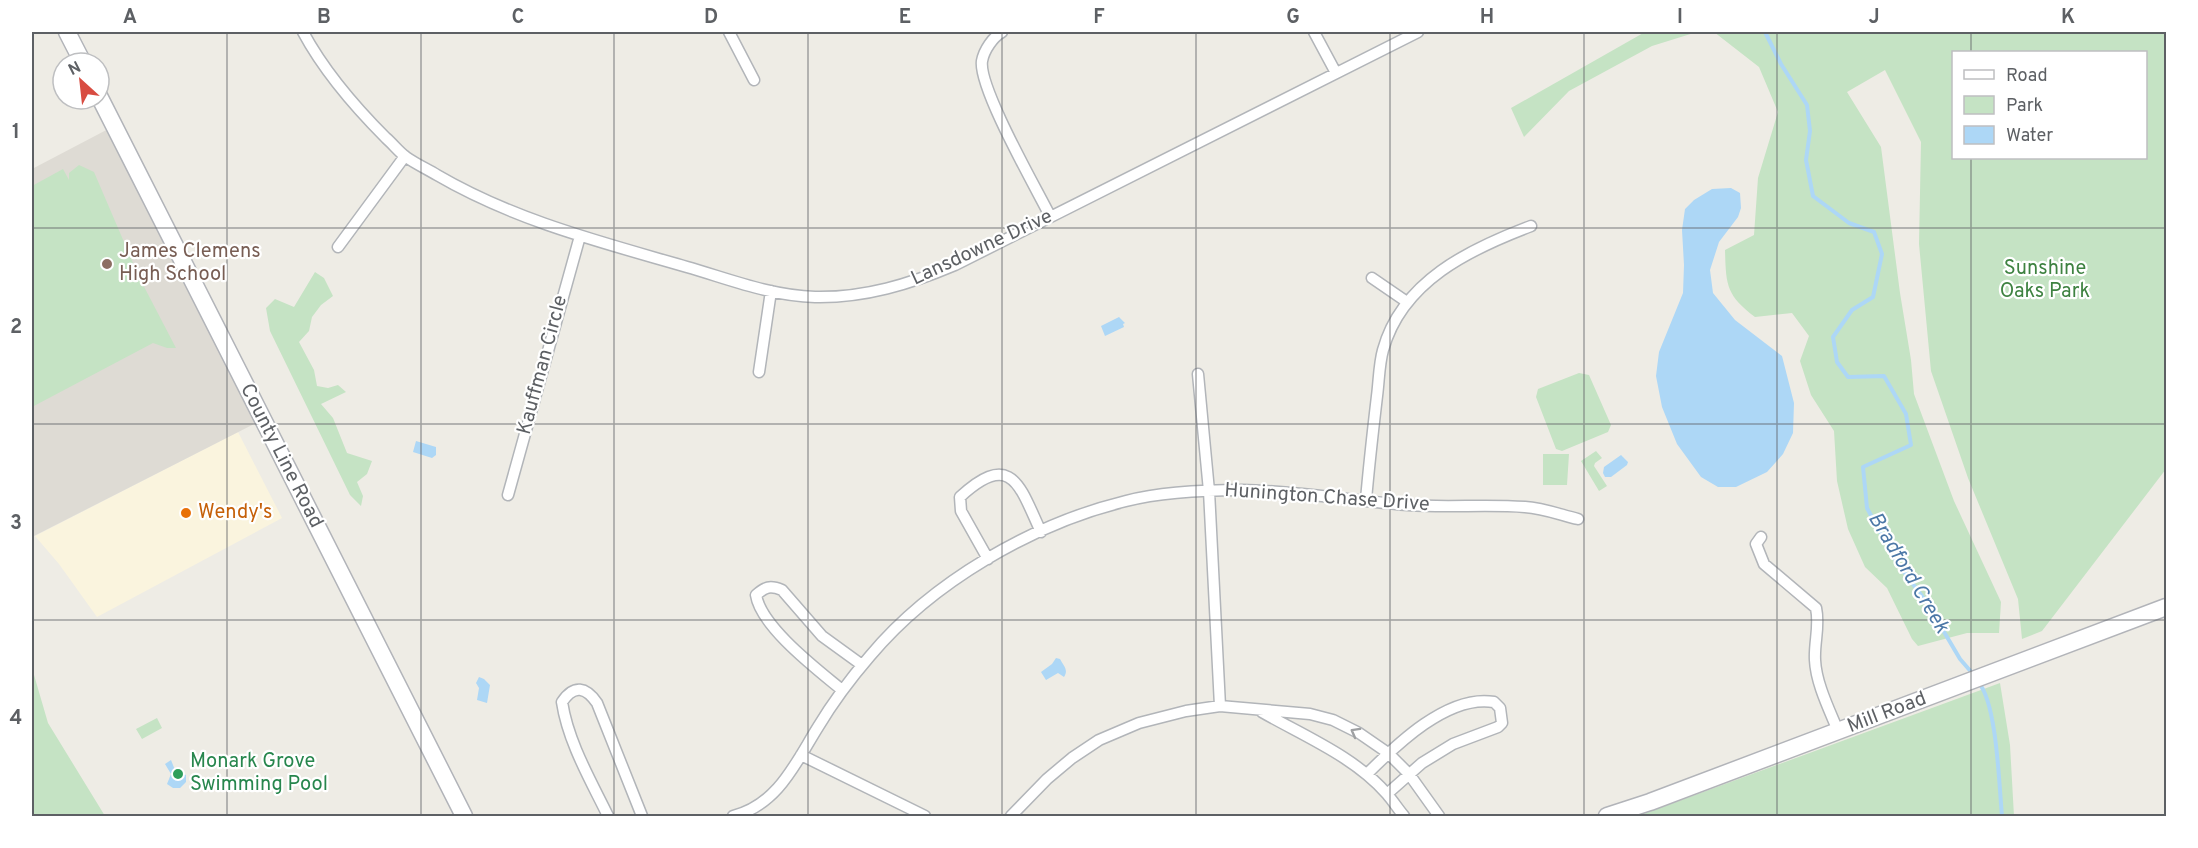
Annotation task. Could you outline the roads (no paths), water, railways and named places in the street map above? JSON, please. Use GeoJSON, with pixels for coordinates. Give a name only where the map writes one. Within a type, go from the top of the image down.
{"type":"FeatureCollection","features":[{"type":"Feature","properties":{"kind":"main road"},"geometry":{"type":"LineString","coordinates":[[67,32],[76,51]]}},
{"type":"Feature","properties":{"kind":"main road","name":"County Line Road"},"geometry":{"type":"LineString","coordinates":[[107,111],[464,816]]}},
{"type":"Feature","properties":{"kind":"main road","name":"Mill Road"},"geometry":{"type":"LineString","coordinates":[[1607,816],[2166,607]]}},
{"type":"Feature","properties":{"kind":"street","name":"Lansdowne Drive"},"geometry":{"type":"LineString","coordinates":[[303,32],[312,49],[362,115],[405,156],[472,195],[524,218],[580,236],[771,291],[814,297],[890,289],[955,265],[1418,32]]}},
{"type":"Feature","properties":{"kind":"street"},"geometry":{"type":"LineString","coordinates":[[729,32],[754,80]]}},
{"type":"Feature","properties":{"kind":"street"},"geometry":{"type":"LineString","coordinates":[[1002,32],[993,37],[982,62],[988,94],[1050,216]]}},
{"type":"Feature","properties":{"kind":"street"},"geometry":{"type":"LineString","coordinates":[[1314,32],[1336,73]]}},
{"type":"Feature","properties":{"kind":"street"},"geometry":{"type":"LineString","coordinates":[[338,247],[405,156]]}},
{"type":"Feature","properties":{"kind":"street"},"geometry":{"type":"LineString","coordinates":[[1366,500],[1383,351],[1393,324],[1407,302],[1426,281],[1499,238],[1531,226]]}},
{"type":"Feature","properties":{"kind":"street","name":"Kauffman Circle"},"geometry":{"type":"LineString","coordinates":[[508,495],[580,236]]}},
{"type":"Feature","properties":{"kind":"street"},"geometry":{"type":"LineString","coordinates":[[1372,278],[1407,302]]}},
{"type":"Feature","properties":{"kind":"street"},"geometry":{"type":"LineString","coordinates":[[759,372],[771,291]]}},
{"type":"Feature","properties":{"kind":"street"},"geometry":{"type":"LineString","coordinates":[[1198,374],[1209,491],[1220,706]]}},
{"type":"Feature","properties":{"kind":"street"},"geometry":{"type":"LineString","coordinates":[[988,559],[961,511],[960,497],[972,486],[989,477],[1003,474],[1014,479],[1041,531]]}},
{"type":"Feature","properties":{"kind":"street","name":"Hunington Chase Drive"},"geometry":{"type":"LineString","coordinates":[[738,816],[771,796],[789,777],[842,690],[886,637],[910,614],[953,580],[988,559],[1041,531],[1080,515],[1127,501],[1209,491],[1288,492],[1409,505],[1528,507],[1578,519]]}},
{"type":"Feature","properties":{"kind":"street"},"geometry":{"type":"LineString","coordinates":[[1761,537],[1756,544],[1764,564],[1816,608],[1815,660],[1838,731]]}},
{"type":"Feature","properties":{"kind":"street"},"geometry":{"type":"LineString","coordinates":[[842,690],[796,651],[758,606],[756,595],[764,588],[774,587],[782,590],[822,636],[862,665]]}},
{"type":"Feature","properties":{"kind":"street"},"geometry":{"type":"LineString","coordinates":[[608,816],[579,755],[564,714],[562,702],[573,691],[583,689],[590,693],[597,703],[642,816]]}},
{"type":"Feature","properties":{"kind":"street"},"geometry":{"type":"LineString","coordinates":[[1366,774],[1418,728],[1450,711],[1469,703],[1486,700],[1494,702],[1500,708],[1502,723],[1498,727],[1453,744],[1422,763],[1387,794]]}},
{"type":"Feature","properties":{"kind":"street"},"geometry":{"type":"LineString","coordinates":[[1011,816],[1047,778],[1100,740],[1139,723],[1186,711],[1220,706],[1310,714],[1333,720],[1359,733],[1388,753],[1409,774],[1439,816]]}},
{"type":"Feature","properties":{"kind":"street"},"geometry":{"type":"LineString","coordinates":[[1259,710],[1340,756],[1366,774],[1387,794],[1404,816]]}},
{"type":"Feature","properties":{"kind":"street"},"geometry":{"type":"LineString","coordinates":[[801,755],[925,816]]}},
{"type":"Feature","properties":{"kind":"water"},"geometry":{"type":"Polygon","coordinates":[[[1731,188],[1740,193],[1741,208],[1738,217],[1719,242],[1710,270],[1713,293],[1735,320],[1782,356],[1794,403],[1793,433],[1783,454],[1767,472],[1736,487],[1718,487],[1701,477],[1677,444],[1662,407],[1656,376],[1659,352],[1683,293],[1682,230],[1685,209],[1694,200],[1712,189],[1731,188]]]}},
{"type":"Feature","properties":{"kind":"water"},"geometry":{"type":"Polygon","coordinates":[[[1119,317],[1125,323],[1124,327],[1105,336],[1101,326],[1119,317]]]}},
{"type":"Feature","properties":{"kind":"water"},"geometry":{"type":"Polygon","coordinates":[[[416,441],[436,447],[436,455],[432,458],[413,452],[416,441]]]}},
{"type":"Feature","properties":{"kind":"water"},"geometry":{"type":"Polygon","coordinates":[[[1621,455],[1628,462],[1627,465],[1611,477],[1605,477],[1604,467],[1621,455]]]}},
{"type":"Feature","properties":{"kind":"water"},"geometry":{"type":"Polygon","coordinates":[[[1056,658],[1060,659],[1064,665],[1066,670],[1064,677],[1058,673],[1046,680],[1041,672],[1056,658]]]}},
{"type":"Feature","properties":{"kind":"water"},"geometry":{"type":"Polygon","coordinates":[[[479,677],[490,685],[487,703],[477,700],[479,688],[476,683],[479,677]]]}},
{"type":"Feature","properties":{"kind":"water","name":"Monark Grove Swimming Pool"},"geometry":{"type":"Polygon","coordinates":[[[171,760],[175,770],[186,775],[186,782],[180,788],[173,788],[167,784],[171,774],[165,764],[171,760]]]}},
{"type":"Feature","properties":{"kind":"waterway","name":"Bradford Creek"},"geometry":{"type":"LineString","coordinates":[[1765,32],[1781,64],[1807,105],[1810,131],[1806,160],[1813,196],[1849,223],[1874,232],[1882,254],[1873,297],[1852,310],[1833,337],[1837,362],[1848,377],[1884,376],[1906,414],[1911,445],[1863,467],[1867,508],[1896,561],[1927,603],[1960,659],[1973,674]]}},
{"type":"Feature","properties":{"kind":"waterway","name":"Bradford Creek"},"geometry":{"type":"LineString","coordinates":[[1979,683],[1990,709],[2002,816]]}},
{"type":"Feature","properties":{"kind":"place","name":"James Clemens High School"},"geometry":{"type":"Point","coordinates":[107,264]}},
{"type":"Feature","properties":{"kind":"place","name":"Wendy's"},"geometry":{"type":"Point","coordinates":[186,513]}},
{"type":"Feature","properties":{"kind":"place","name":"Monark Grove Swimming Pool"},"geometry":{"type":"Point","coordinates":[178,774]}},
{"type":"Feature","properties":{"kind":"park label","name":"Sunshine Oaks Park"},"geometry":{"type":"Point","coordinates":[2045,280]}}]}
